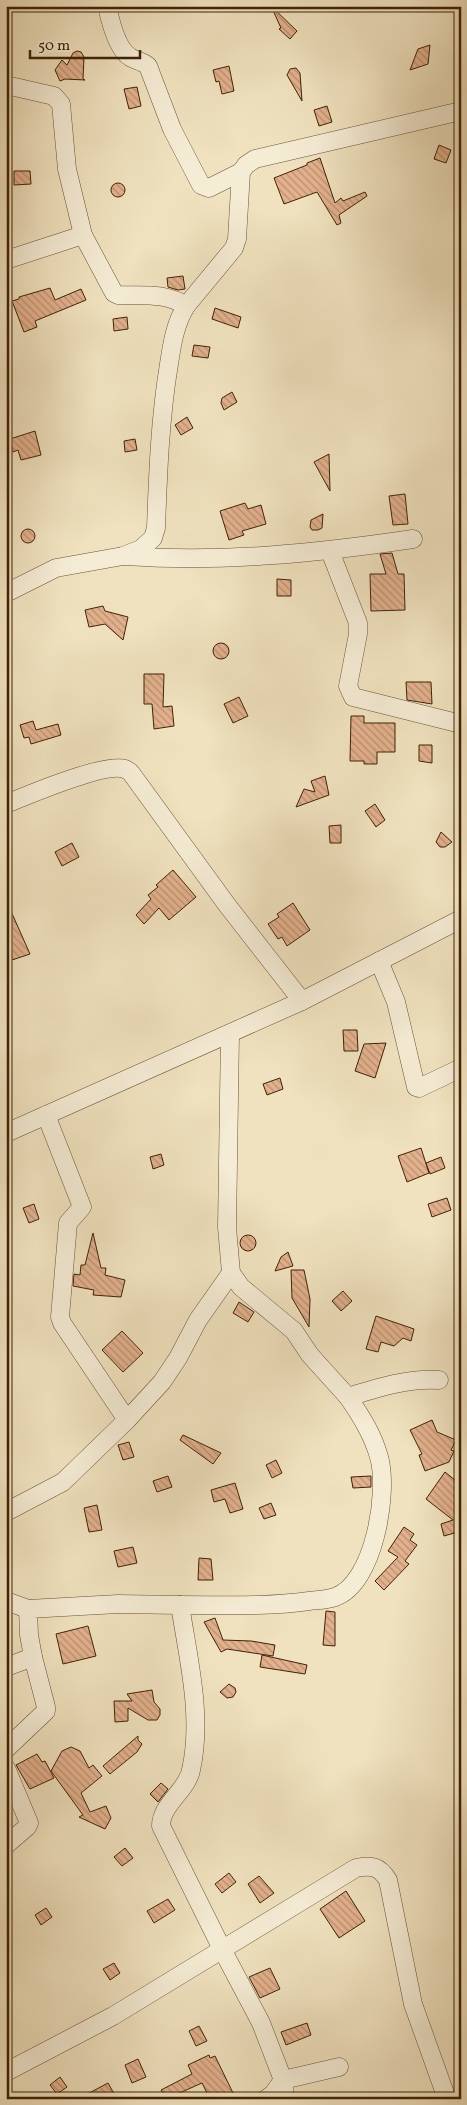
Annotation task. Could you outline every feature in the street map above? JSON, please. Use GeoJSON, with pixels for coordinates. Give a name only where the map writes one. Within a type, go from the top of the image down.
{"type":"FeatureCollection","features":[{"type":"Feature","properties":{"kind":"street"},"geometry":{"type":"LineString","coordinates":[[108,6],[114,33],[129,57],[148,66],[178,143],[201,185],[209,188],[241,172],[246,165],[255,159],[461,111]]}},
{"type":"Feature","properties":{"kind":"street"},"geometry":{"type":"LineString","coordinates":[[6,85],[54,96],[61,104],[67,169],[83,235],[114,293],[118,295],[164,296],[175,299],[186,306]]}},
{"type":"Feature","properties":{"kind":"street"},"geometry":{"type":"LineString","coordinates":[[6,592],[56,568],[123,556],[141,548],[152,538],[156,528],[160,427],[175,332],[180,315],[186,306],[234,248],[237,239],[241,172]]}},
{"type":"Feature","properties":{"kind":"street"},"geometry":{"type":"LineString","coordinates":[[6,260],[83,235]]}},
{"type":"Feature","properties":{"kind":"street"},"geometry":{"type":"LineString","coordinates":[[123,556],[171,560],[222,558],[330,551],[413,538]]}},
{"type":"Feature","properties":{"kind":"street"},"geometry":{"type":"LineString","coordinates":[[330,551],[358,624],[358,634],[348,686],[349,692],[353,697],[461,724]]}},
{"type":"Feature","properties":{"kind":"street"},"geometry":{"type":"LineString","coordinates":[[6,804],[88,773],[125,768],[131,773],[227,905],[302,1001]]}},
{"type":"Feature","properties":{"kind":"street"},"geometry":{"type":"LineString","coordinates":[[6,1133],[302,1001],[461,919]]}},
{"type":"Feature","properties":{"kind":"street"},"geometry":{"type":"LineString","coordinates":[[379,961],[396,1002],[416,1087],[419,1088],[461,1068]]}},
{"type":"Feature","properties":{"kind":"street"},"geometry":{"type":"LineString","coordinates":[[6,1601],[28,1609],[118,1604],[272,1606],[335,1597],[349,1589],[369,1556],[377,1531],[382,1494],[380,1459],[371,1434],[348,1397],[310,1355],[294,1331],[242,1287],[231,1273],[227,1227],[230,1034]]}},
{"type":"Feature","properties":{"kind":"street"},"geometry":{"type":"LineString","coordinates":[[46,1116],[82,1207],[68,1224],[60,1317],[62,1323],[127,1420]]}},
{"type":"Feature","properties":{"kind":"street"},"geometry":{"type":"LineString","coordinates":[[6,1512],[62,1482],[127,1420],[162,1382],[178,1358],[198,1320],[231,1273]]}},
{"type":"Feature","properties":{"kind":"street"},"geometry":{"type":"LineString","coordinates":[[348,1397],[384,1386],[428,1379],[438,1380]]}},
{"type":"Feature","properties":{"kind":"street"},"geometry":{"type":"LineString","coordinates":[[180,1605],[194,1696],[195,1736],[191,1771],[185,1785],[161,1816],[162,1826],[223,1951],[262,2023],[283,2080],[285,2099]]}},
{"type":"Feature","properties":{"kind":"street"},"geometry":{"type":"LineString","coordinates":[[6,1749],[46,1711],[29,1635],[28,1609]]}},
{"type":"Feature","properties":{"kind":"street"},"geometry":{"type":"LineString","coordinates":[[6,1667],[33,1657]]}},
{"type":"Feature","properties":{"kind":"street"},"geometry":{"type":"LineString","coordinates":[[6,1768],[29,1823],[27,1827],[6,1845]]}},
{"type":"Feature","properties":{"kind":"street"},"geometry":{"type":"LineString","coordinates":[[6,2072],[113,2016],[223,1951],[356,1868],[371,1865],[382,1870],[388,1880],[413,2004],[448,2099]]}},
{"type":"Feature","properties":{"kind":"street"},"geometry":{"type":"LineString","coordinates":[[266,2099],[283,2080],[339,2067]]}},
{"type":"Feature","properties":{"kind":"building"},"geometry":{"type":"Polygon","coordinates":[[[271,6],[297,31],[290,39],[279,29],[281,28],[271,6]]]}},
{"type":"Feature","properties":{"kind":"building"},"geometry":{"type":"Polygon","coordinates":[[[430,45],[428,64],[410,70],[418,49],[430,45]]]}},
{"type":"Feature","properties":{"kind":"building"},"geometry":{"type":"Polygon","coordinates":[[[81,52],[84,57],[83,79],[85,80],[65,79],[60,81],[55,70],[62,60],[67,65],[73,53],[81,52]]]}},
{"type":"Feature","properties":{"kind":"building"},"geometry":{"type":"Polygon","coordinates":[[[229,66],[234,91],[222,94],[219,81],[216,82],[213,70],[229,66]]]}},
{"type":"Feature","properties":{"kind":"building"},"geometry":{"type":"Polygon","coordinates":[[[296,68],[300,73],[302,101],[287,75],[290,69],[296,68]]]}},
{"type":"Feature","properties":{"kind":"building"},"geometry":{"type":"Polygon","coordinates":[[[137,87],[141,106],[129,109],[124,89],[137,87]]]}},
{"type":"Feature","properties":{"kind":"building"},"geometry":{"type":"Polygon","coordinates":[[[327,106],[332,122],[319,126],[314,110],[327,106]]]}},
{"type":"Feature","properties":{"kind":"building"},"geometry":{"type":"Polygon","coordinates":[[[439,145],[451,150],[446,163],[434,159],[439,145]]]}},
{"type":"Feature","properties":{"kind":"building"},"geometry":{"type":"Polygon","coordinates":[[[320,158],[335,203],[341,198],[343,201],[365,192],[367,196],[339,215],[341,223],[337,225],[317,192],[284,204],[274,178],[320,158]]]}},
{"type":"Feature","properties":{"kind":"building"},"geometry":{"type":"Polygon","coordinates":[[[14,171],[30,171],[31,184],[14,185],[14,171]]]}},
{"type":"Feature","properties":{"kind":"building"},"geometry":{"type":"Polygon","coordinates":[[[118,183],[123,185],[125,190],[123,195],[118,197],[113,195],[111,190],[113,185],[118,183]]]}},
{"type":"Feature","properties":{"kind":"building"},"geometry":{"type":"Polygon","coordinates":[[[183,276],[185,289],[178,290],[168,287],[167,278],[183,276]]]}},
{"type":"Feature","properties":{"kind":"building"},"geometry":{"type":"Polygon","coordinates":[[[50,288],[55,300],[81,289],[86,300],[35,321],[37,327],[24,332],[12,301],[19,299],[19,297],[50,288]]]}},
{"type":"Feature","properties":{"kind":"building"},"geometry":{"type":"Polygon","coordinates":[[[215,308],[241,317],[238,328],[212,319],[215,308]]]}},
{"type":"Feature","properties":{"kind":"building"},"geometry":{"type":"Polygon","coordinates":[[[127,317],[128,329],[114,331],[113,319],[127,317]]]}},
{"type":"Feature","properties":{"kind":"building"},"geometry":{"type":"Polygon","coordinates":[[[194,345],[210,347],[208,358],[192,356],[194,345]]]}},
{"type":"Feature","properties":{"kind":"building"},"geometry":{"type":"Polygon","coordinates":[[[232,392],[237,402],[224,410],[221,403],[222,398],[232,392]]]}},
{"type":"Feature","properties":{"kind":"building"},"geometry":{"type":"Polygon","coordinates":[[[187,417],[193,428],[181,435],[175,425],[187,417]]]}},
{"type":"Feature","properties":{"kind":"building"},"geometry":{"type":"Polygon","coordinates":[[[35,431],[41,455],[21,460],[18,450],[13,452],[10,439],[35,431]]]}},
{"type":"Feature","properties":{"kind":"building"},"geometry":{"type":"Polygon","coordinates":[[[135,439],[137,450],[125,452],[124,441],[135,439]]]}},
{"type":"Feature","properties":{"kind":"building"},"geometry":{"type":"Polygon","coordinates":[[[329,454],[330,491],[314,462],[329,454]]]}},
{"type":"Feature","properties":{"kind":"building"},"geometry":{"type":"Polygon","coordinates":[[[405,494],[408,524],[393,525],[389,496],[405,494]]]}},
{"type":"Feature","properties":{"kind":"building"},"geometry":{"type":"Polygon","coordinates":[[[245,503],[248,509],[261,505],[266,524],[242,531],[244,535],[229,540],[220,511],[245,503]]]}},
{"type":"Feature","properties":{"kind":"building"},"geometry":{"type":"Polygon","coordinates":[[[323,514],[322,528],[312,530],[310,527],[311,520],[323,514]]]}},
{"type":"Feature","properties":{"kind":"building"},"geometry":{"type":"Polygon","coordinates":[[[28,529],[33,531],[35,536],[33,541],[28,543],[23,541],[21,536],[23,531],[28,529]]]}},
{"type":"Feature","properties":{"kind":"building"},"geometry":{"type":"Polygon","coordinates":[[[392,553],[398,574],[404,574],[405,610],[371,611],[370,574],[386,574],[380,554],[392,553]]]}},
{"type":"Feature","properties":{"kind":"building"},"geometry":{"type":"Polygon","coordinates":[[[277,579],[291,580],[291,596],[277,596],[277,579]]]}},
{"type":"Feature","properties":{"kind":"building"},"geometry":{"type":"Polygon","coordinates":[[[103,606],[105,611],[128,617],[123,640],[105,624],[89,627],[85,610],[103,606]]]}},
{"type":"Feature","properties":{"kind":"building"},"geometry":{"type":"Polygon","coordinates":[[[221,643],[229,651],[221,659],[213,651],[221,643]]]}},
{"type":"Feature","properties":{"kind":"building"},"geometry":{"type":"Polygon","coordinates":[[[144,674],[164,674],[163,707],[172,706],[174,726],[154,729],[152,704],[144,704],[144,674]]]}},
{"type":"Feature","properties":{"kind":"building"},"geometry":{"type":"Polygon","coordinates":[[[406,682],[431,682],[432,704],[407,700],[406,682]]]}},
{"type":"Feature","properties":{"kind":"building"},"geometry":{"type":"Polygon","coordinates":[[[239,697],[248,716],[233,723],[224,704],[239,697]]]}},
{"type":"Feature","properties":{"kind":"building"},"geometry":{"type":"Polygon","coordinates":[[[351,716],[364,716],[364,723],[395,723],[395,752],[377,752],[377,764],[364,764],[364,761],[350,761],[351,716]]]}},
{"type":"Feature","properties":{"kind":"building"},"geometry":{"type":"Polygon","coordinates":[[[33,721],[36,730],[58,724],[61,735],[31,744],[29,737],[24,738],[20,725],[33,721]]]}},
{"type":"Feature","properties":{"kind":"building"},"geometry":{"type":"Polygon","coordinates":[[[419,745],[432,745],[432,763],[419,761],[419,745]]]}},
{"type":"Feature","properties":{"kind":"building"},"geometry":{"type":"Polygon","coordinates":[[[325,776],[329,795],[296,807],[304,789],[315,792],[311,781],[325,776]]]}},
{"type":"Feature","properties":{"kind":"building"},"geometry":{"type":"Polygon","coordinates":[[[375,804],[385,820],[376,827],[365,811],[375,804]]]}},
{"type":"Feature","properties":{"kind":"building"},"geometry":{"type":"Polygon","coordinates":[[[341,825],[341,843],[330,843],[329,826],[341,825]]]}},
{"type":"Feature","properties":{"kind":"building"},"geometry":{"type":"Polygon","coordinates":[[[441,832],[452,842],[445,847],[440,847],[436,842],[441,832]]]}},
{"type":"Feature","properties":{"kind":"building"},"geometry":{"type":"Polygon","coordinates":[[[72,843],[79,857],[62,866],[55,852],[72,843]]]}},
{"type":"Feature","properties":{"kind":"building"},"geometry":{"type":"Polygon","coordinates":[[[173,870],[196,897],[169,920],[159,908],[144,924],[136,915],[151,899],[148,895],[158,887],[156,885],[173,870]]]}},
{"type":"Feature","properties":{"kind":"building"},"geometry":{"type":"Polygon","coordinates":[[[6,900],[30,954],[6,962],[6,900]]]}},
{"type":"Feature","properties":{"kind":"building"},"geometry":{"type":"Polygon","coordinates":[[[293,903],[310,930],[287,946],[282,937],[278,939],[268,924],[279,917],[277,914],[293,903]]]}},
{"type":"Feature","properties":{"kind":"building"},"geometry":{"type":"Polygon","coordinates":[[[343,1030],[357,1030],[358,1051],[344,1051],[343,1030]]]}},
{"type":"Feature","properties":{"kind":"building"},"geometry":{"type":"Polygon","coordinates":[[[386,1043],[375,1078],[355,1071],[364,1044],[386,1043]]]}},
{"type":"Feature","properties":{"kind":"building"},"geometry":{"type":"Polygon","coordinates":[[[280,1078],[283,1089],[267,1095],[263,1084],[280,1078]]]}},
{"type":"Feature","properties":{"kind":"building"},"geometry":{"type":"Polygon","coordinates":[[[421,1148],[429,1173],[407,1182],[398,1156],[421,1148]]]}},
{"type":"Feature","properties":{"kind":"building"},"geometry":{"type":"Polygon","coordinates":[[[161,1154],[164,1165],[153,1169],[150,1157],[161,1154]]]}},
{"type":"Feature","properties":{"kind":"building"},"geometry":{"type":"Polygon","coordinates":[[[441,1157],[445,1168],[430,1174],[426,1163],[441,1157]]]}},
{"type":"Feature","properties":{"kind":"building"},"geometry":{"type":"Polygon","coordinates":[[[447,1198],[451,1210],[432,1217],[428,1204],[447,1198]]]}},
{"type":"Feature","properties":{"kind":"building"},"geometry":{"type":"Polygon","coordinates":[[[34,1204],[39,1219],[29,1223],[23,1208],[34,1204]]]}},
{"type":"Feature","properties":{"kind":"building"},"geometry":{"type":"Polygon","coordinates":[[[93,1233],[101,1268],[106,1268],[105,1275],[125,1280],[121,1297],[93,1295],[94,1290],[73,1286],[74,1274],[80,1275],[81,1265],[85,1265],[93,1233]]]}},
{"type":"Feature","properties":{"kind":"building"},"geometry":{"type":"Polygon","coordinates":[[[248,1235],[256,1243],[248,1251],[240,1243],[248,1235]]]}},
{"type":"Feature","properties":{"kind":"building"},"geometry":{"type":"Polygon","coordinates":[[[288,1252],[293,1266],[275,1271],[281,1257],[288,1252]]]}},
{"type":"Feature","properties":{"kind":"building"},"geometry":{"type":"Polygon","coordinates":[[[291,1270],[304,1270],[310,1299],[309,1327],[292,1298],[291,1270]]]}},
{"type":"Feature","properties":{"kind":"building"},"geometry":{"type":"Polygon","coordinates":[[[343,1291],[352,1301],[341,1311],[332,1301],[343,1291]]]}},
{"type":"Feature","properties":{"kind":"building"},"geometry":{"type":"Polygon","coordinates":[[[239,1302],[254,1312],[248,1322],[233,1313],[239,1302]]]}},
{"type":"Feature","properties":{"kind":"building"},"geometry":{"type":"Polygon","coordinates":[[[376,1316],[414,1329],[411,1341],[403,1338],[394,1346],[381,1342],[378,1352],[366,1349],[376,1316]]]}},
{"type":"Feature","properties":{"kind":"building"},"geometry":{"type":"Polygon","coordinates":[[[122,1331],[143,1353],[123,1372],[102,1350],[122,1331]]]}},
{"type":"Feature","properties":{"kind":"building"},"geometry":{"type":"Polygon","coordinates":[[[432,1420],[437,1432],[456,1440],[451,1450],[454,1451],[449,1462],[425,1471],[419,1455],[422,1454],[410,1430],[432,1420]]]}},
{"type":"Feature","properties":{"kind":"building"},"geometry":{"type":"Polygon","coordinates":[[[183,1435],[221,1453],[213,1464],[180,1440],[183,1435]]]}},
{"type":"Feature","properties":{"kind":"building"},"geometry":{"type":"Polygon","coordinates":[[[129,1442],[134,1457],[123,1460],[118,1445],[129,1442]]]}},
{"type":"Feature","properties":{"kind":"building"},"geometry":{"type":"Polygon","coordinates":[[[276,1460],[282,1473],[272,1478],[266,1465],[276,1460]]]}},
{"type":"Feature","properties":{"kind":"building"},"geometry":{"type":"Polygon","coordinates":[[[445,1472],[461,1485],[461,1531],[444,1536],[441,1524],[453,1520],[426,1499],[445,1472]]]}},
{"type":"Feature","properties":{"kind":"building"},"geometry":{"type":"Polygon","coordinates":[[[168,1476],[172,1487],[157,1492],[153,1481],[168,1476]]]}},
{"type":"Feature","properties":{"kind":"building"},"geometry":{"type":"Polygon","coordinates":[[[371,1476],[371,1487],[353,1488],[351,1477],[371,1476]]]}},
{"type":"Feature","properties":{"kind":"building"},"geometry":{"type":"Polygon","coordinates":[[[235,1483],[243,1509],[230,1513],[225,1499],[214,1502],[211,1490],[235,1483]]]}},
{"type":"Feature","properties":{"kind":"building"},"geometry":{"type":"Polygon","coordinates":[[[271,1503],[276,1515],[264,1519],[259,1508],[271,1503]]]}},
{"type":"Feature","properties":{"kind":"building"},"geometry":{"type":"Polygon","coordinates":[[[97,1505],[102,1530],[89,1532],[84,1508],[97,1505]]]}},
{"type":"Feature","properties":{"kind":"building"},"geometry":{"type":"Polygon","coordinates":[[[404,1527],[414,1534],[410,1540],[417,1545],[405,1561],[409,1564],[384,1590],[375,1581],[398,1557],[388,1551],[404,1527]]]}},
{"type":"Feature","properties":{"kind":"building"},"geometry":{"type":"Polygon","coordinates":[[[133,1547],[137,1563],[118,1567],[114,1551],[133,1547]]]}},
{"type":"Feature","properties":{"kind":"building"},"geometry":{"type":"Polygon","coordinates":[[[199,1558],[211,1559],[213,1580],[198,1580],[199,1558]]]}},
{"type":"Feature","properties":{"kind":"building"},"geometry":{"type":"Polygon","coordinates":[[[326,1611],[335,1612],[335,1646],[323,1645],[326,1611]]]}},
{"type":"Feature","properties":{"kind":"building"},"geometry":{"type":"Polygon","coordinates":[[[215,1618],[223,1640],[251,1641],[275,1645],[273,1656],[227,1649],[221,1652],[204,1622],[215,1618]]]}},
{"type":"Feature","properties":{"kind":"building"},"geometry":{"type":"Polygon","coordinates":[[[88,1626],[96,1656],[63,1664],[56,1634],[88,1626]]]}},
{"type":"Feature","properties":{"kind":"building"},"geometry":{"type":"Polygon","coordinates":[[[262,1655],[307,1665],[305,1674],[260,1667],[262,1655]]]}},
{"type":"Feature","properties":{"kind":"building"},"geometry":{"type":"Polygon","coordinates":[[[229,1684],[235,1688],[236,1692],[233,1697],[227,1698],[220,1692],[229,1684]]]}},
{"type":"Feature","properties":{"kind":"building"},"geometry":{"type":"Polygon","coordinates":[[[152,1690],[154,1702],[160,1709],[160,1715],[157,1720],[148,1720],[128,1708],[128,1721],[115,1722],[114,1701],[132,1701],[127,1694],[152,1690]]]}},
{"type":"Feature","properties":{"kind":"building"},"geometry":{"type":"Polygon","coordinates":[[[138,1736],[138,1740],[142,1744],[137,1752],[110,1774],[103,1766],[138,1736]]]}},
{"type":"Feature","properties":{"kind":"building"},"geometry":{"type":"Polygon","coordinates":[[[71,1747],[80,1751],[89,1768],[93,1765],[102,1776],[81,1793],[90,1812],[106,1806],[111,1818],[105,1829],[79,1817],[83,1815],[51,1771],[62,1751],[71,1747]]]}},
{"type":"Feature","properties":{"kind":"building"},"geometry":{"type":"Polygon","coordinates":[[[37,1754],[42,1762],[45,1761],[54,1778],[30,1789],[16,1765],[37,1754]]]}},
{"type":"Feature","properties":{"kind":"building"},"geometry":{"type":"Polygon","coordinates":[[[161,1783],[168,1789],[158,1802],[150,1794],[161,1783]]]}},
{"type":"Feature","properties":{"kind":"building"},"geometry":{"type":"Polygon","coordinates":[[[125,1848],[133,1858],[122,1866],[114,1857],[125,1848]]]}},
{"type":"Feature","properties":{"kind":"building"},"geometry":{"type":"Polygon","coordinates":[[[229,1873],[236,1882],[222,1893],[215,1884],[229,1873]]]}},
{"type":"Feature","properties":{"kind":"building"},"geometry":{"type":"Polygon","coordinates":[[[259,1876],[274,1893],[260,1903],[248,1884],[259,1876]]]}},
{"type":"Feature","properties":{"kind":"building"},"geometry":{"type":"Polygon","coordinates":[[[346,1891],[365,1921],[339,1938],[320,1909],[346,1891]]]}},
{"type":"Feature","properties":{"kind":"building"},"geometry":{"type":"Polygon","coordinates":[[[168,1899],[175,1910],[154,1923],[147,1911],[168,1899]]]}},
{"type":"Feature","properties":{"kind":"building"},"geometry":{"type":"Polygon","coordinates":[[[46,1908],[52,1917],[41,1925],[35,1915],[46,1908]]]}},
{"type":"Feature","properties":{"kind":"building"},"geometry":{"type":"Polygon","coordinates":[[[114,1963],[120,1973],[110,1980],[103,1969],[114,1963]]]}},
{"type":"Feature","properties":{"kind":"building"},"geometry":{"type":"Polygon","coordinates":[[[270,1968],[280,1989],[260,1998],[249,1977],[270,1968]]]}},
{"type":"Feature","properties":{"kind":"building"},"geometry":{"type":"Polygon","coordinates":[[[307,2023],[311,2035],[286,2045],[281,2032],[307,2023]]]}},
{"type":"Feature","properties":{"kind":"building"},"geometry":{"type":"Polygon","coordinates":[[[199,2026],[207,2041],[196,2046],[189,2031],[199,2026]]]}},
{"type":"Feature","properties":{"kind":"building"},"geometry":{"type":"Polygon","coordinates":[[[209,2055],[210,2058],[215,2056],[233,2093],[222,2099],[210,2099],[202,2083],[166,2099],[161,2090],[192,2074],[188,2065],[209,2055]]]}},
{"type":"Feature","properties":{"kind":"building"},"geometry":{"type":"Polygon","coordinates":[[[138,2059],[146,2077],[132,2083],[125,2065],[138,2059]]]}},
{"type":"Feature","properties":{"kind":"building"},"geometry":{"type":"Polygon","coordinates":[[[60,2077],[67,2087],[57,2094],[50,2085],[60,2077]]]}},
{"type":"Feature","properties":{"kind":"building"},"geometry":{"type":"Polygon","coordinates":[[[108,2083],[117,2099],[78,2099],[108,2083]]]}}]}
